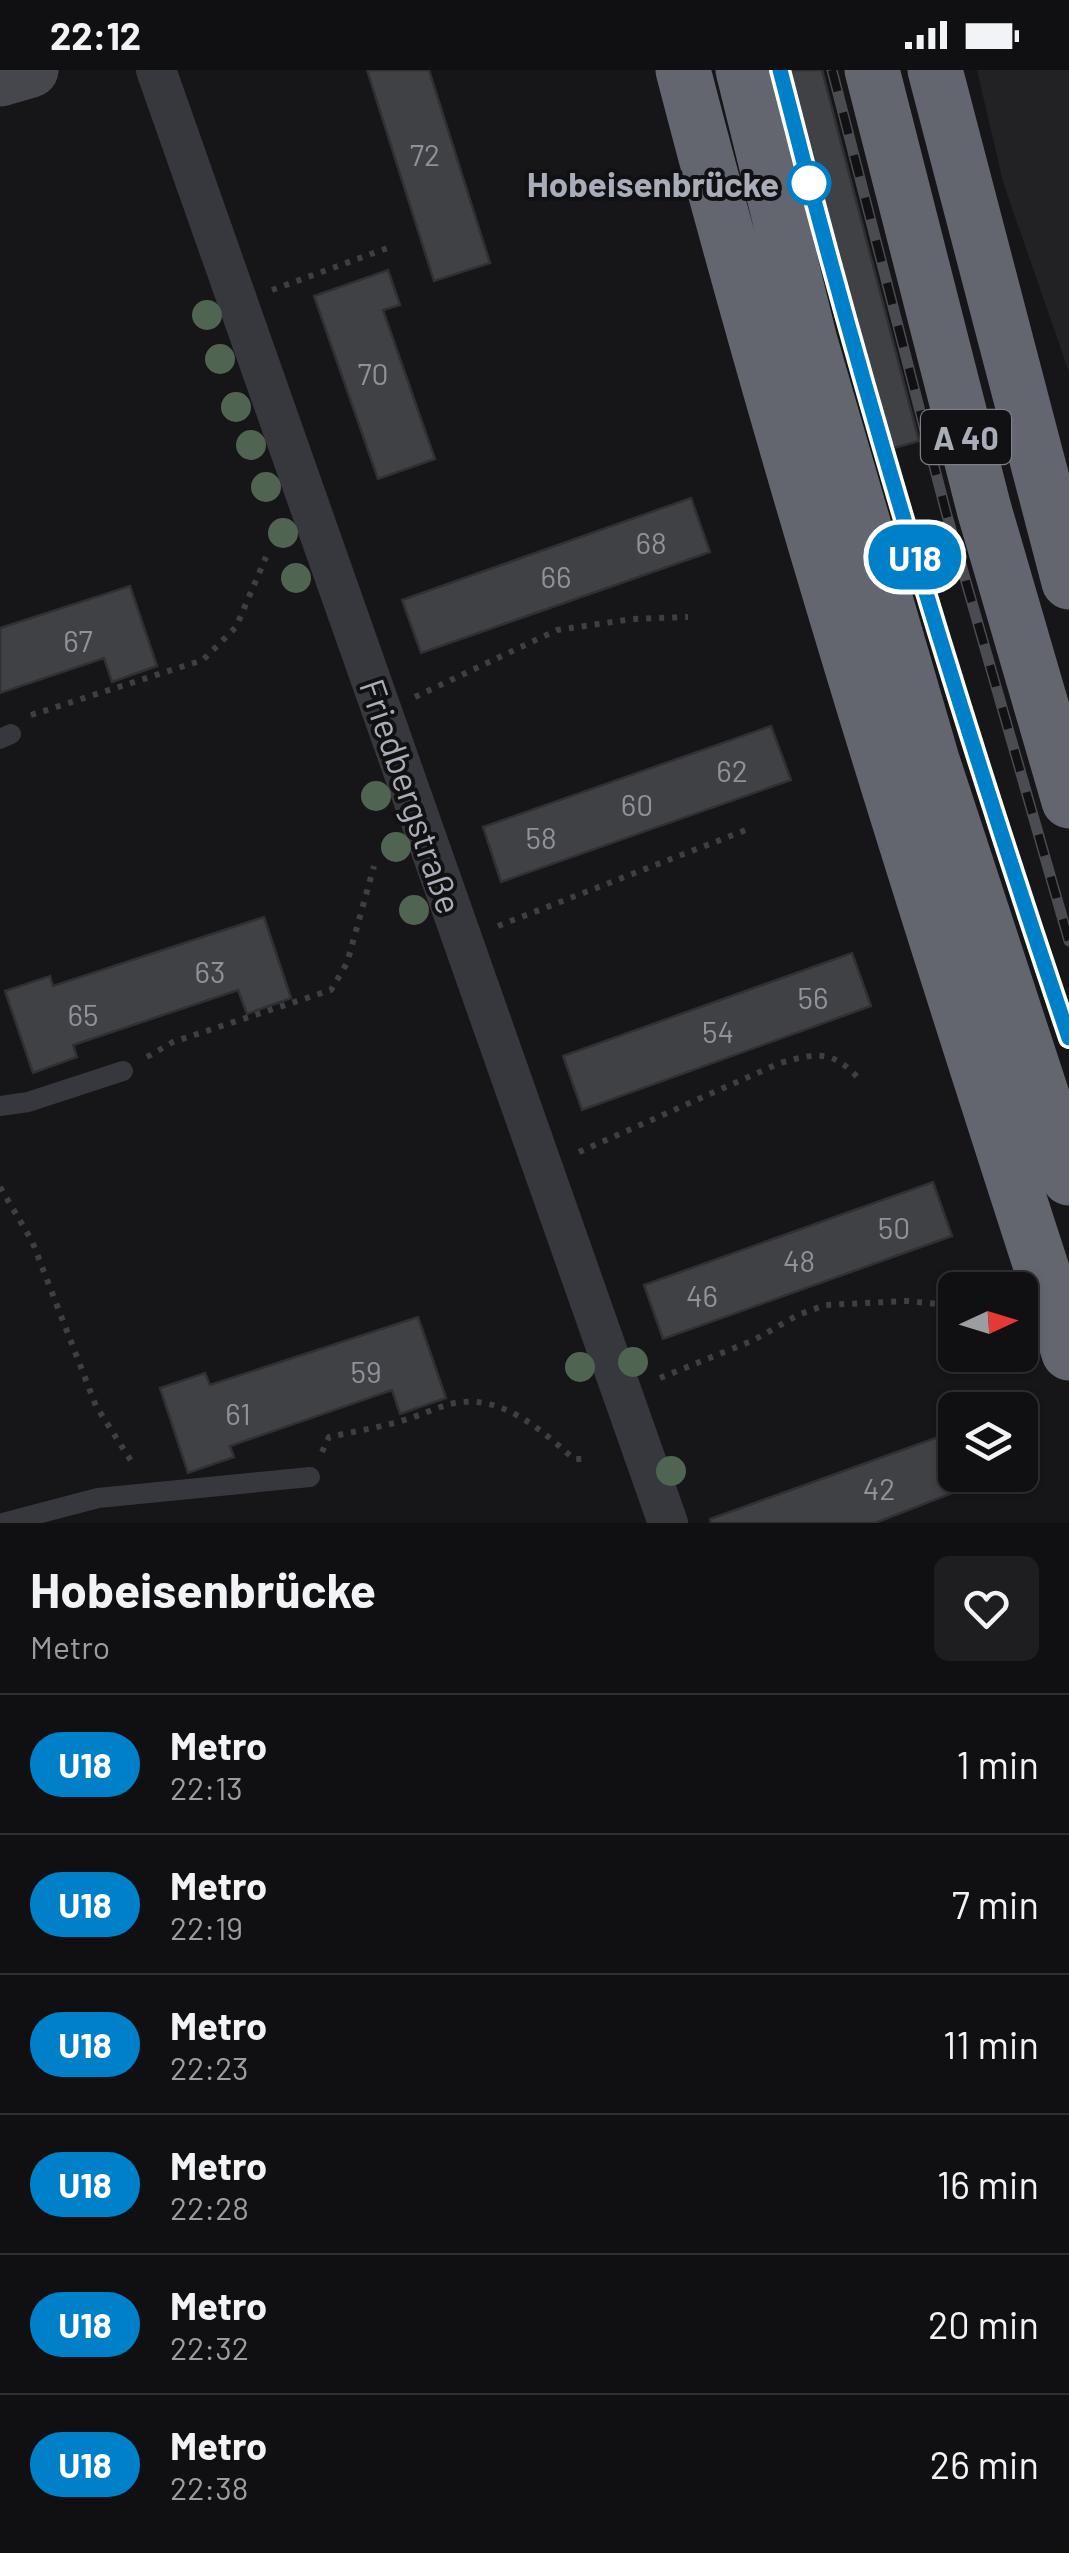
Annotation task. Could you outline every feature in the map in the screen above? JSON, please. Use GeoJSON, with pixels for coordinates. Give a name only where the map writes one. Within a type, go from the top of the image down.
{"type":"FeatureCollection","features":[{"type":"Feature","properties":{"kind":"highway"},"geometry":{"type":"LineString","coordinates":[[744,70],[810,341],[932,760],[1069,1178]]}},
{"type":"Feature","properties":{"kind":"highway","name":"A 40"},"geometry":{"type":"LineString","coordinates":[[872,70],[984,509],[1069,801]]}},
{"type":"Feature","properties":{"kind":"highway"},"geometry":{"type":"LineString","coordinates":[[935,70],[1069,582]]}},
{"type":"Feature","properties":{"kind":"highway"},"geometry":{"type":"LineString","coordinates":[[680,76],[940,956],[1069,1353]]}},
{"type":"Feature","properties":{"kind":"main road"},"geometry":{"type":"LineString","coordinates":[[0,79],[31,70]]}},
{"type":"Feature","properties":{"kind":"street","name":"Friedbergstraße"},"geometry":{"type":"LineString","coordinates":[[156,70],[668,1523]]}},
{"type":"Feature","properties":{"kind":"lane"},"geometry":{"type":"LineString","coordinates":[[0,1106],[122,1072]]}},
{"type":"Feature","properties":{"kind":"lane"},"geometry":{"type":"LineString","coordinates":[[3,1523],[98,1498],[310,1477]]}},
{"type":"Feature","properties":{"kind":"path"},"geometry":{"type":"LineString","coordinates":[[262,294],[393,246]]}},
{"type":"Feature","properties":{"kind":"path"},"geometry":{"type":"LineString","coordinates":[[6,736],[34,712],[203,660],[236,627],[266,557]]}},
{"type":"Feature","properties":{"kind":"path"},"geometry":{"type":"LineString","coordinates":[[406,702],[483,661],[557,630],[633,619],[688,617]]}},
{"type":"Feature","properties":{"kind":"path"},"geometry":{"type":"LineString","coordinates":[[488,930],[751,828]]}},
{"type":"Feature","properties":{"kind":"path"},"geometry":{"type":"LineString","coordinates":[[122,1072],[172,1042],[331,990],[347,962],[374,866]]}},
{"type":"Feature","properties":{"kind":"path"},"geometry":{"type":"LineString","coordinates":[[568,1156],[654,1122],[780,1063],[814,1054],[842,1061],[860,1079]]}},
{"type":"Feature","properties":{"kind":"path"},"geometry":{"type":"LineString","coordinates":[[0,1188],[32,1241],[96,1406],[148,1492]]}},
{"type":"Feature","properties":{"kind":"path"},"geometry":{"type":"LineString","coordinates":[[650,1383],[754,1340],[798,1314],[825,1305],[906,1300],[938,1304]]}},
{"type":"Feature","properties":{"kind":"path"},"geometry":{"type":"LineString","coordinates":[[310,1477],[329,1437],[398,1422],[454,1403],[492,1405],[512,1412],[538,1427],[574,1459],[584,1459]]}},
{"type":"Feature","properties":{"kind":"shaded area"},"geometry":{"type":"Polygon","coordinates":[[[977,70],[1069,70],[1069,372],[1003,182],[977,70]]]}},
{"type":"Feature","properties":{"kind":"building"},"geometry":{"type":"Polygon","coordinates":[[[367,70],[429,70],[490,263],[434,281],[367,70]]]}},
{"type":"Feature","properties":{"kind":"building"},"geometry":{"type":"Polygon","coordinates":[[[790,70],[822,70],[919,441],[891,449],[790,70]]]}},
{"type":"Feature","properties":{"kind":"building"},"geometry":{"type":"Polygon","coordinates":[[[388,270],[400,305],[383,310],[435,459],[378,479],[314,296],[388,270]]]}},
{"type":"Feature","properties":{"kind":"building"},"geometry":{"type":"Polygon","coordinates":[[[691,498],[710,552],[421,653],[402,600],[691,498]]]}},
{"type":"Feature","properties":{"kind":"building"},"geometry":{"type":"Polygon","coordinates":[[[130,586],[157,666],[112,682],[104,658],[0,693],[0,628],[130,586]]]}},
{"type":"Feature","properties":{"kind":"building"},"geometry":{"type":"Polygon","coordinates":[[[771,726],[791,780],[501,882],[483,827],[771,726]]]}},
{"type":"Feature","properties":{"kind":"building"},"geometry":{"type":"Polygon","coordinates":[[[264,917],[291,998],[247,1014],[238,990],[73,1045],[77,1057],[33,1073],[5,991],[50,976],[53,986],[264,917]]]}},
{"type":"Feature","properties":{"kind":"building"},"geometry":{"type":"Polygon","coordinates":[[[852,953],[871,1006],[582,1110],[563,1056],[852,953]]]}},
{"type":"Feature","properties":{"kind":"building"},"geometry":{"type":"Polygon","coordinates":[[[933,1182],[952,1236],[663,1339],[644,1285],[933,1182]]]}},
{"type":"Feature","properties":{"kind":"building"},"geometry":{"type":"Polygon","coordinates":[[[418,1317],[446,1398],[400,1414],[392,1390],[230,1446],[234,1457],[188,1473],[160,1388],[205,1373],[210,1385],[418,1317]]]}},
{"type":"Feature","properties":{"kind":"building"},"geometry":{"type":"Polygon","coordinates":[[[938,1437],[938,1492],[955,1492],[875,1523],[711,1523],[710,1519],[938,1437]]]}},
{"type":"Feature","properties":{"kind":"railway"},"geometry":{"type":"LineString","coordinates":[[780,70],[915,557],[1069,1038]]}},
{"type":"Feature","properties":{"kind":"railway"},"geometry":{"type":"LineString","coordinates":[[832,70],[946,512],[1069,941]]}},
{"type":"Feature","properties":{"kind":"metro line","name":"U18"},"geometry":{"type":"LineString","coordinates":[[780,70],[866,394],[998,830],[1069,1038]]}},
{"type":"Feature","properties":{"kind":"place","name":"Hobeisenbrücke"},"geometry":{"type":"Point","coordinates":[809,183]}}]}
